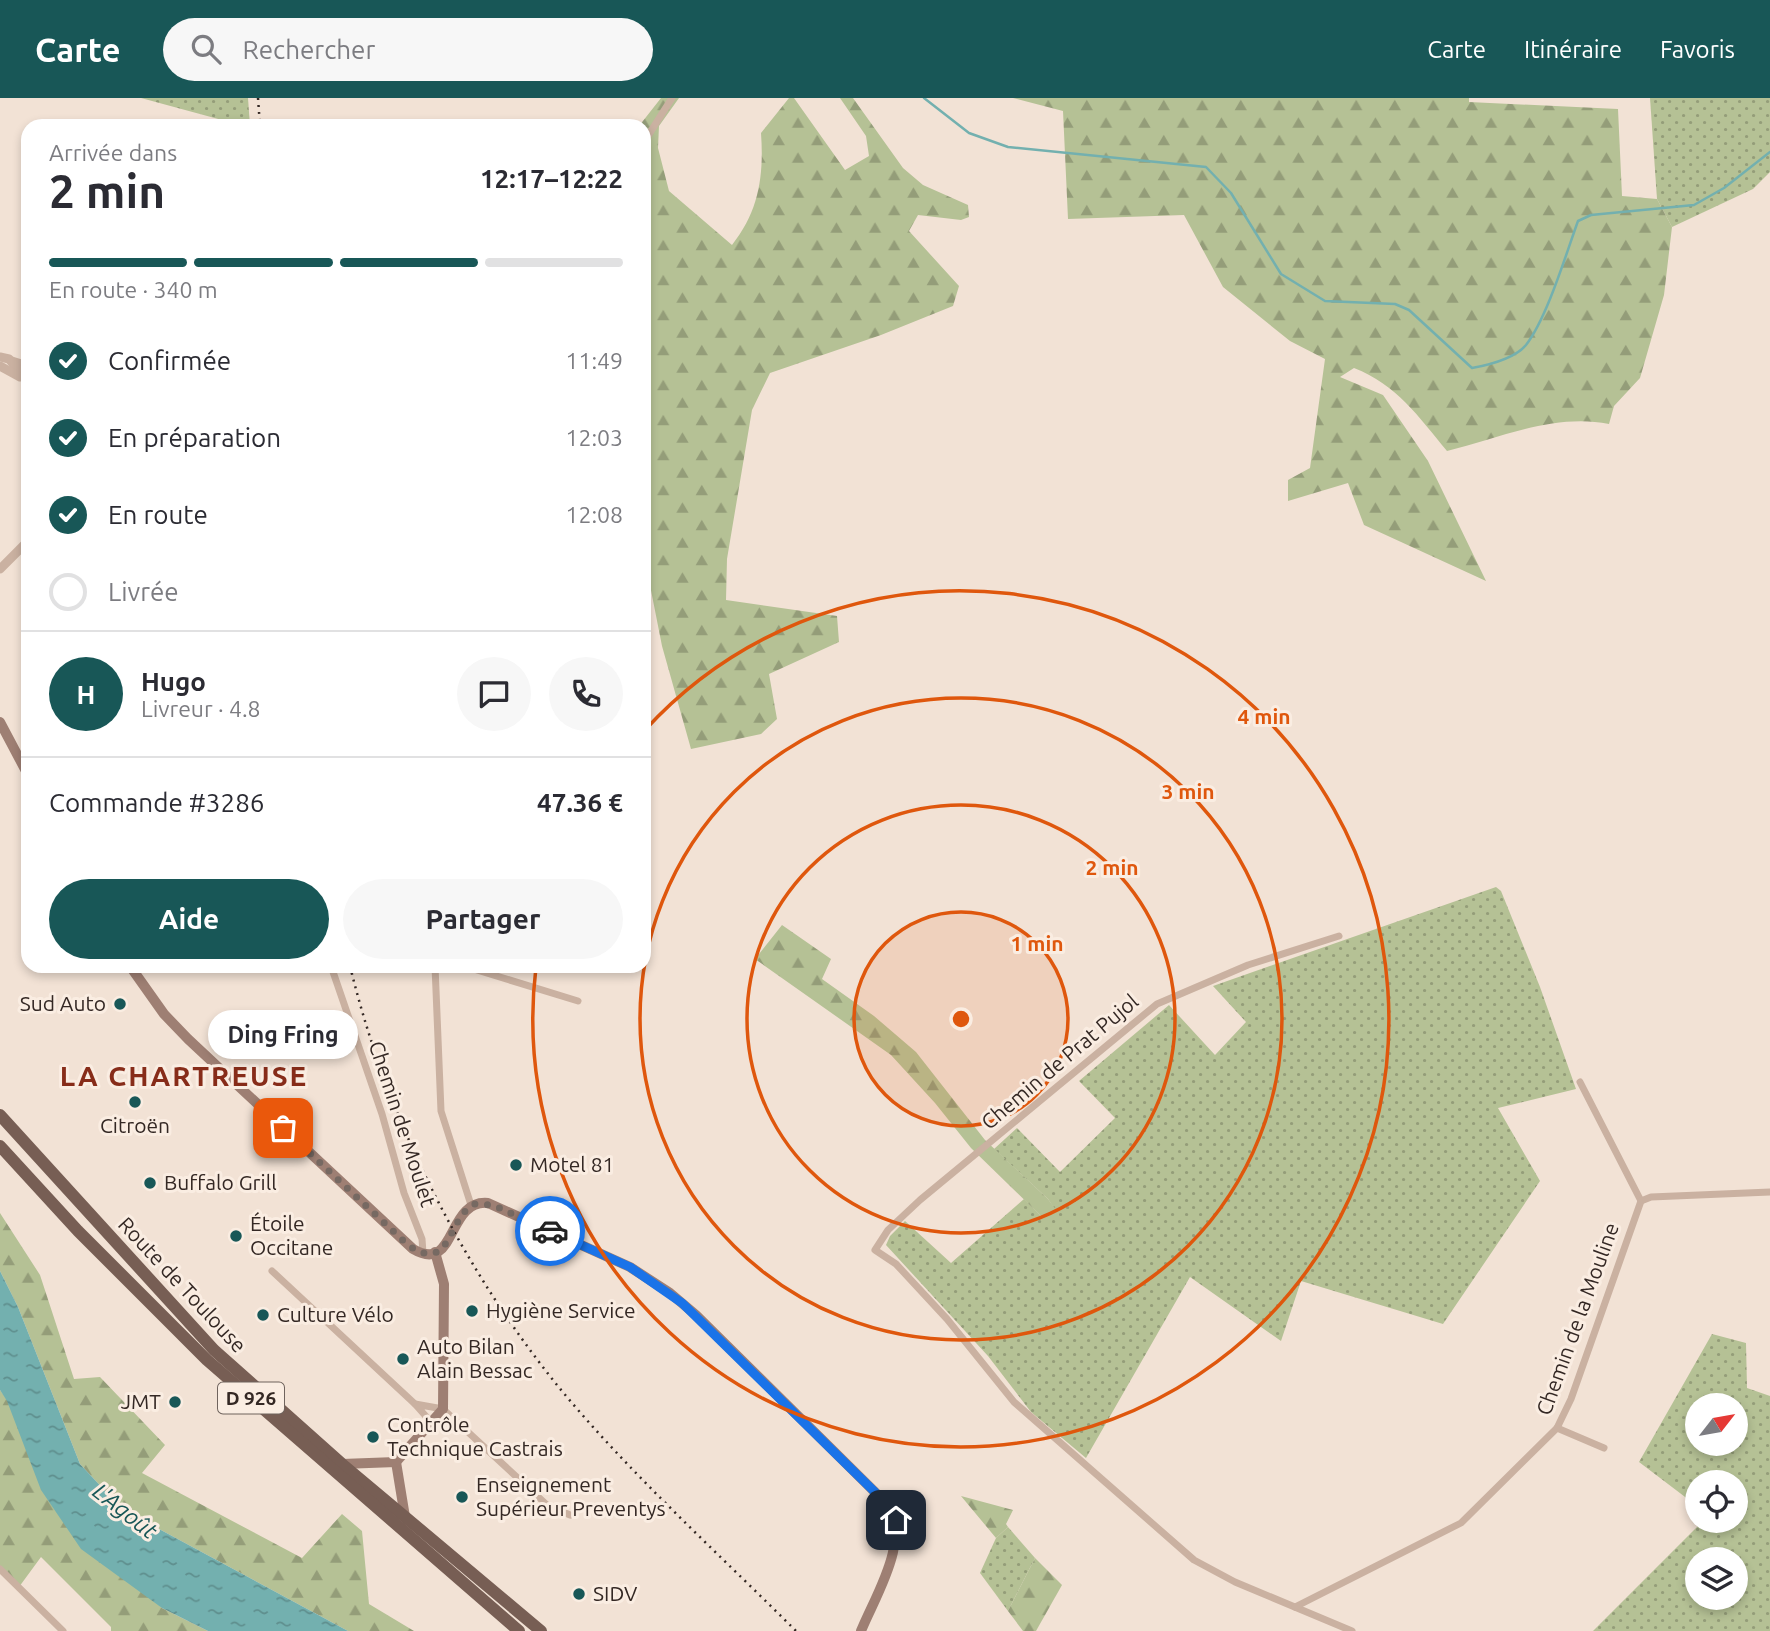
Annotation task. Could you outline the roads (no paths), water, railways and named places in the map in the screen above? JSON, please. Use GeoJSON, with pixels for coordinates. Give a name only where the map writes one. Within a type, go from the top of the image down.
{"type":"FeatureCollection","features":[{"type":"Feature","properties":{"kind":"main road"},"geometry":{"type":"LineString","coordinates":[[0,722],[21,750]]}},
{"type":"Feature","properties":{"kind":"main road"},"geometry":{"type":"LineString","coordinates":[[135,973],[164,1014],[188,1040],[408,1245],[429,1253],[444,1284],[443,1409],[396,1462],[342,1464]]}},
{"type":"Feature","properties":{"kind":"main road","name":"Route de Toulouse"},"geometry":{"type":"LineString","coordinates":[[0,1115],[214,1350],[342,1464],[541,1631]]}},
{"type":"Feature","properties":{"kind":"main road","name":"Route de Toulouse"},"geometry":{"type":"LineString","coordinates":[[0,1146],[78,1231],[207,1360],[519,1631]]}},
{"type":"Feature","properties":{"kind":"main road"},"geometry":{"type":"LineString","coordinates":[[429,1253],[449,1242],[459,1216],[471,1205],[493,1205],[630,1267],[667,1291],[696,1315],[885,1502],[896,1520],[897,1541],[861,1631]]}},
{"type":"Feature","properties":{"kind":"main road"},"geometry":{"type":"LineString","coordinates":[[396,1462],[405,1517]]}},
{"type":"Feature","properties":{"kind":"street"},"geometry":{"type":"LineString","coordinates":[[651,131],[672,98]]}},
{"type":"Feature","properties":{"kind":"street"},"geometry":{"type":"LineString","coordinates":[[4,358],[21,363]]}},
{"type":"Feature","properties":{"kind":"street"},"geometry":{"type":"LineString","coordinates":[[4,358],[21,375]]}},
{"type":"Feature","properties":{"kind":"street"},"geometry":{"type":"LineString","coordinates":[[0,366],[21,378]]}},
{"type":"Feature","properties":{"kind":"street"},"geometry":{"type":"LineString","coordinates":[[0,569],[21,548]]}},
{"type":"Feature","properties":{"kind":"street","name":"Chemin de Prat Pujol"},"geometry":{"type":"LineString","coordinates":[[1295,1607],[1213,1572],[1170,1540],[1014,1402],[947,1319],[896,1264],[875,1250],[888,1230],[920,1200],[1157,1003],[1222,975],[1339,936]]}},
{"type":"Feature","properties":{"kind":"street","name":"Chemin de Moulet"},"geometry":{"type":"LineString","coordinates":[[333,973],[382,1114],[401,1185],[429,1253]]}},
{"type":"Feature","properties":{"kind":"street"},"geometry":{"type":"LineString","coordinates":[[435,973],[441,1111],[471,1205]]}},
{"type":"Feature","properties":{"kind":"street"},"geometry":{"type":"LineString","coordinates":[[487,973],[578,1001]]}},
{"type":"Feature","properties":{"kind":"street"},"geometry":{"type":"LineString","coordinates":[[1580,1082],[1641,1201],[1651,1197],[1770,1192]]}},
{"type":"Feature","properties":{"kind":"street","name":"Chemin de la Mouline"},"geometry":{"type":"LineString","coordinates":[[1295,1607],[1461,1523],[1558,1428],[1571,1399],[1641,1201]]}},
{"type":"Feature","properties":{"kind":"street"},"geometry":{"type":"LineString","coordinates":[[272,1271],[431,1422]]}},
{"type":"Feature","properties":{"kind":"street"},"geometry":{"type":"LineString","coordinates":[[415,1404],[443,1409],[547,1505],[570,1515]]}},
{"type":"Feature","properties":{"kind":"street"},"geometry":{"type":"LineString","coordinates":[[1558,1428],[1604,1448]]}},
{"type":"Feature","properties":{"kind":"street"},"geometry":{"type":"LineString","coordinates":[[0,1569],[63,1631]]}},
{"type":"Feature","properties":{"kind":"street"},"geometry":{"type":"LineString","coordinates":[[1295,1607],[1352,1631]]}},
{"type":"Feature","properties":{"kind":"water","name":"L'Agoût"},"geometry":{"type":"Polygon","coordinates":[[[0,1271],[18,1307],[80,1464],[122,1509],[348,1631],[208,1631],[162,1608],[81,1549],[41,1490],[7,1401],[0,1390],[0,1271]]]}},
{"type":"Feature","properties":{"kind":"waterway"},"geometry":{"type":"LineString","coordinates":[[924,98],[969,133],[1008,147],[1206,167],[1231,193],[1281,274],[1325,301],[1395,304],[1409,310],[1472,368],[1508,357],[1526,345],[1549,303],[1578,221],[1591,215],[1694,205],[1724,188],[1770,152]]}},
{"type":"Feature","properties":{"kind":"railway"},"geometry":{"type":"LineString","coordinates":[[258,98],[260,119]]}},
{"type":"Feature","properties":{"kind":"railway"},"geometry":{"type":"LineString","coordinates":[[352,973],[384,1078],[431,1187],[458,1239],[521,1338],[557,1385],[613,1449],[796,1631]]}},
{"type":"Feature","properties":{"kind":"place","name":"Sud Auto"},"geometry":{"type":"Point","coordinates":[120,1004]}},
{"type":"Feature","properties":{"kind":"place","name":"Citroën"},"geometry":{"type":"Point","coordinates":[135,1102]}},
{"type":"Feature","properties":{"kind":"place","name":"Ding Fring"},"geometry":{"type":"Point","coordinates":[283,1128]}},
{"type":"Feature","properties":{"kind":"place","name":"Motel 81"},"geometry":{"type":"Point","coordinates":[516,1165]}},
{"type":"Feature","properties":{"kind":"place","name":"Buffalo Grill"},"geometry":{"type":"Point","coordinates":[150,1183]}},
{"type":"Feature","properties":{"kind":"place","name":"Étoile Occitane"},"geometry":{"type":"Point","coordinates":[236,1236]}},
{"type":"Feature","properties":{"kind":"place","name":"Hygiène Service"},"geometry":{"type":"Point","coordinates":[472,1311]}},
{"type":"Feature","properties":{"kind":"place","name":"Culture Vélo"},"geometry":{"type":"Point","coordinates":[263,1315]}},
{"type":"Feature","properties":{"kind":"place","name":"Auto Bilan Alain Bessac"},"geometry":{"type":"Point","coordinates":[403,1359]}},
{"type":"Feature","properties":{"kind":"place","name":"JMT"},"geometry":{"type":"Point","coordinates":[175,1402]}},
{"type":"Feature","properties":{"kind":"place","name":"Contrôle Technique Castrais"},"geometry":{"type":"Point","coordinates":[373,1437]}},
{"type":"Feature","properties":{"kind":"place","name":"Enseignement Supérieur Preventys"},"geometry":{"type":"Point","coordinates":[462,1497]}},
{"type":"Feature","properties":{"kind":"place","name":"SIDV"},"geometry":{"type":"Point","coordinates":[579,1594]}},
{"type":"Feature","properties":{"kind":"district","name":"LA CHARTREUSE"},"geometry":{"type":"Point","coordinates":[184,1076]}}]}
